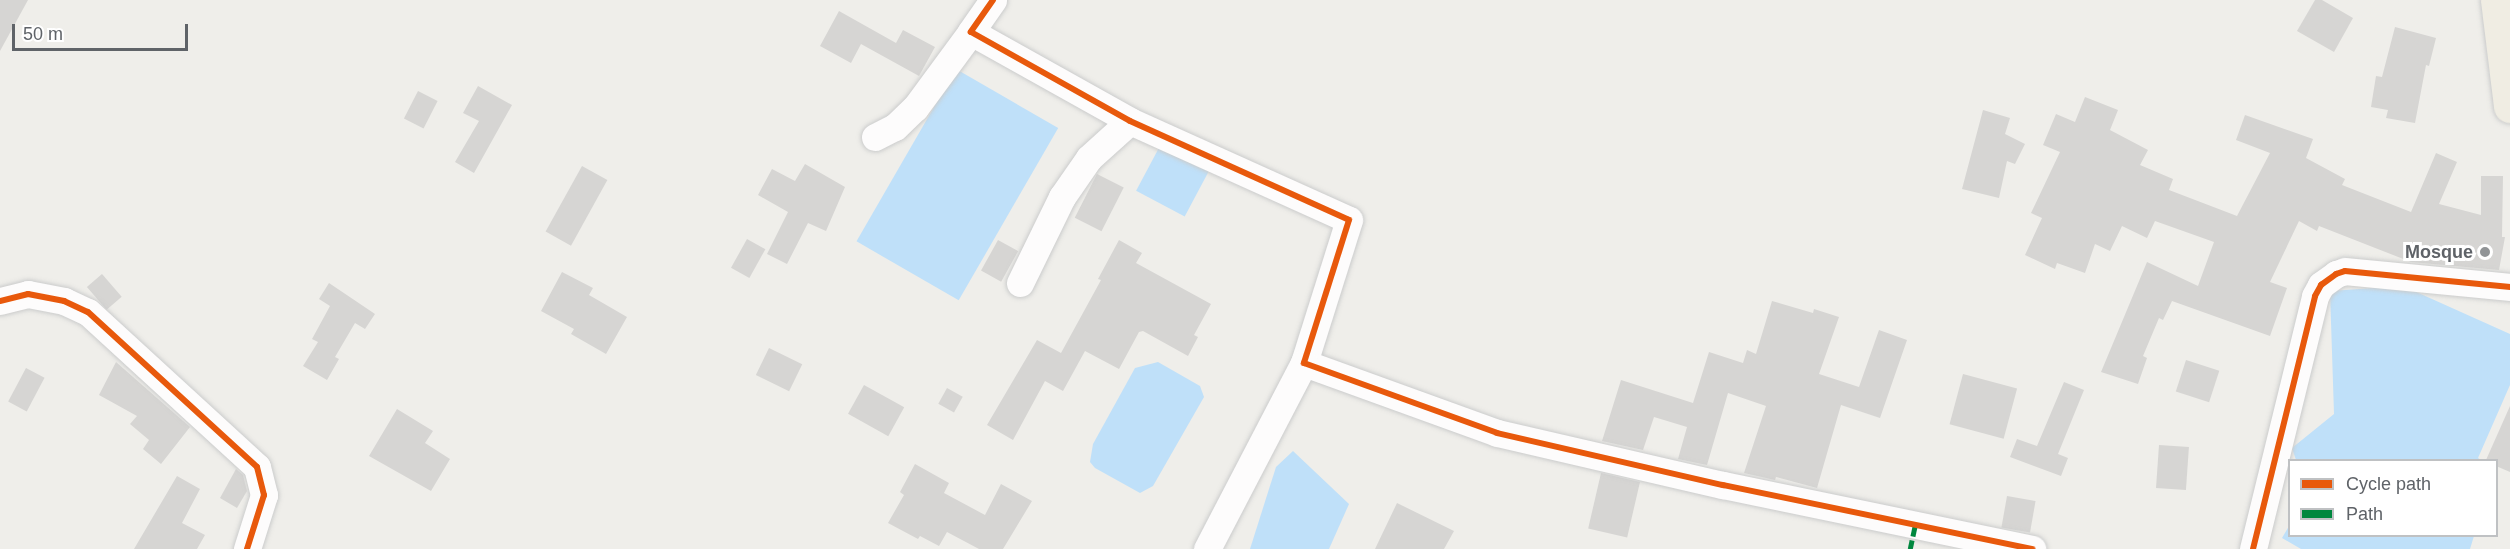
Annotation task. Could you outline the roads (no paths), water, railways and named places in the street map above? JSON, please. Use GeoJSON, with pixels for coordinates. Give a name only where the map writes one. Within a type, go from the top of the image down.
{"type":"FeatureCollection","features":[{"type":"Feature","properties":{"kind":"highway"},"geometry":{"type":"LineString","coordinates":[[2497,0],[2510,106]]}},
{"type":"Feature","properties":{"kind":"street"},"geometry":{"type":"LineString","coordinates":[[875,137],[895,127],[915,108],[993,0]]}},
{"type":"Feature","properties":{"kind":"street"},"geometry":{"type":"LineString","coordinates":[[971,32],[1130,121],[1349,220],[1304,363],[1207,549]]}},
{"type":"Feature","properties":{"kind":"street"},"geometry":{"type":"LineString","coordinates":[[1020,283],[1062,197],[1089,158],[1130,121]]}},
{"type":"Feature","properties":{"kind":"street"},"geometry":{"type":"LineString","coordinates":[[2253,549],[2315,296],[2326,280],[2345,271],[2510,287]]}},
{"type":"Feature","properties":{"kind":"street"},"geometry":{"type":"LineString","coordinates":[[0,301],[28,294],[64,301],[88,312],[257,467],[264,495],[247,549]]}},
{"type":"Feature","properties":{"kind":"street"},"geometry":{"type":"LineString","coordinates":[[1304,363],[1497,433],[1746,490],[2032,549]]}},
{"type":"Feature","properties":{"kind":"water"},"geometry":{"type":"Polygon","coordinates":[[[956,69],[1058,128],[959,300],[856,241],[956,69]]]}},
{"type":"Feature","properties":{"kind":"water"},"geometry":{"type":"Polygon","coordinates":[[[1161,144],[1210,170],[1185,217],[1136,191],[1161,144]]]}},
{"type":"Feature","properties":{"kind":"water"},"geometry":{"type":"Polygon","coordinates":[[[2403,286],[2510,334],[2510,385],[2480,459],[2296,459],[2292,448],[2334,414],[2330,291],[2403,286]]]}},
{"type":"Feature","properties":{"kind":"water"},"geometry":{"type":"Polygon","coordinates":[[[1158,362],[1200,386],[1204,397],[1153,486],[1140,493],[1095,468],[1090,462],[1093,444],[1135,368],[1158,362]]]}},
{"type":"Feature","properties":{"kind":"water"},"geometry":{"type":"Polygon","coordinates":[[[1293,451],[1349,504],[1329,549],[1250,549],[1276,467],[1293,451]]]}},
{"type":"Feature","properties":{"kind":"water"},"geometry":{"type":"Polygon","coordinates":[[[2288,528],[2288,537],[2474,537],[2470,549],[2301,549],[2282,538],[2288,528]]]}},
{"type":"Feature","properties":{"kind":"place","name":"Mosque"},"geometry":{"type":"Point","coordinates":[2485,252]}}]}
